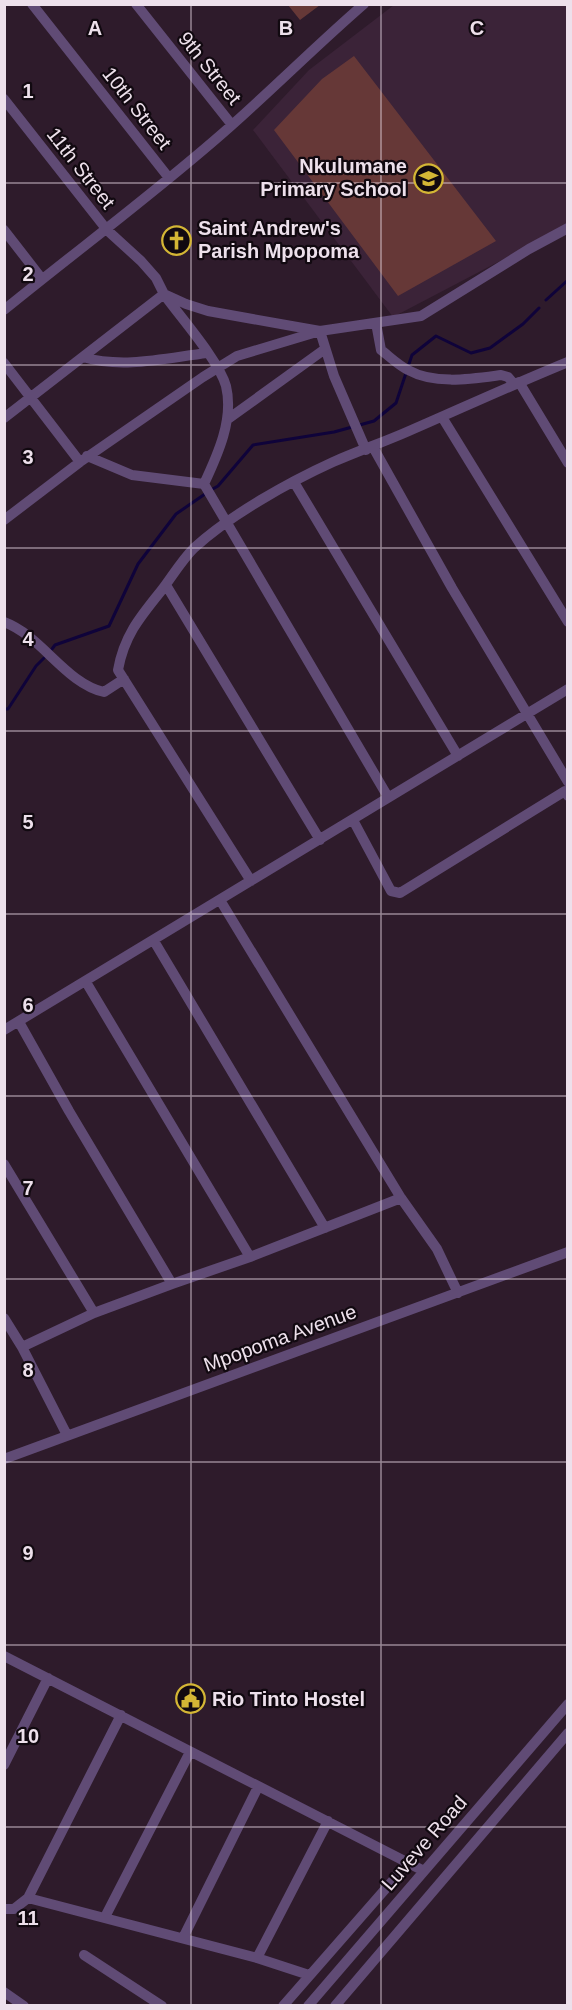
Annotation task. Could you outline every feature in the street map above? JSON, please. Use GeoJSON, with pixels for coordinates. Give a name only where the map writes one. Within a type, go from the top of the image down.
{"type":"FeatureCollection","features":[{"type":"Feature","properties":{"kind":"street","name":"10th Street"},"geometry":{"type":"LineString","coordinates":[[32,4],[169,178]]}},
{"type":"Feature","properties":{"kind":"street","name":"9th Street"},"geometry":{"type":"LineString","coordinates":[[136,4],[232,125]]}},
{"type":"Feature","properties":{"kind":"street"},"geometry":{"type":"LineString","coordinates":[[4,310],[107,230],[232,125],[316,45],[364,4]]}},
{"type":"Feature","properties":{"kind":"street","name":"11th Street"},"geometry":{"type":"LineString","coordinates":[[4,99],[107,230],[156,278],[164,294],[219,368]]}},
{"type":"Feature","properties":{"kind":"street"},"geometry":{"type":"LineString","coordinates":[[4,520],[83,459],[237,356],[320,331],[421,316],[567,228]]}},
{"type":"Feature","properties":{"kind":"street"},"geometry":{"type":"LineString","coordinates":[[4,230],[42,279]]}},
{"type":"Feature","properties":{"kind":"street"},"geometry":{"type":"LineString","coordinates":[[4,418],[164,294],[186,304],[208,310],[320,331]]}},
{"type":"Feature","properties":{"kind":"street"},"geometry":{"type":"LineString","coordinates":[[376,323],[381,350],[407,369],[424,377],[442,380],[501,375],[517,383],[567,463]]}},
{"type":"Feature","properties":{"kind":"street"},"geometry":{"type":"LineString","coordinates":[[320,331],[333,376],[370,448],[528,714],[567,789],[400,893],[390,891],[352,820]]}},
{"type":"Feature","properties":{"kind":"street"},"geometry":{"type":"LineString","coordinates":[[228,419],[325,349]]}},
{"type":"Feature","properties":{"kind":"street"},"geometry":{"type":"LineString","coordinates":[[83,357],[95,361],[126,363],[207,353]]}},
{"type":"Feature","properties":{"kind":"street"},"geometry":{"type":"LineString","coordinates":[[251,881],[118,669],[121,651],[127,637],[179,564],[225,522],[334,462],[567,362]]}},
{"type":"Feature","properties":{"kind":"street"},"geometry":{"type":"LineString","coordinates":[[4,363],[30,398],[83,459],[132,475],[204,484]]}},
{"type":"Feature","properties":{"kind":"street"},"geometry":{"type":"LineString","coordinates":[[204,484],[221,444],[228,419],[226,386],[219,368]]}},
{"type":"Feature","properties":{"kind":"street"},"geometry":{"type":"LineString","coordinates":[[442,417],[567,622]]}},
{"type":"Feature","properties":{"kind":"street"},"geometry":{"type":"LineString","coordinates":[[294,482],[458,756]]}},
{"type":"Feature","properties":{"kind":"street"},"geometry":{"type":"LineString","coordinates":[[204,484],[388,797]]}},
{"type":"Feature","properties":{"kind":"street"},"geometry":{"type":"LineString","coordinates":[[166,585],[320,840]]}},
{"type":"Feature","properties":{"kind":"street"},"geometry":{"type":"LineString","coordinates":[[4,622],[23,632],[64,667],[96,690],[104,692],[124,679]]}},
{"type":"Feature","properties":{"kind":"street"},"geometry":{"type":"LineString","coordinates":[[4,1030],[567,689]]}},
{"type":"Feature","properties":{"kind":"street"},"geometry":{"type":"LineString","coordinates":[[220,900],[401,1198],[437,1249],[458,1293]]}},
{"type":"Feature","properties":{"kind":"street"},"geometry":{"type":"LineString","coordinates":[[154,941],[325,1228]]}},
{"type":"Feature","properties":{"kind":"street"},"geometry":{"type":"LineString","coordinates":[[86,982],[250,1257]]}},
{"type":"Feature","properties":{"kind":"street"},"geometry":{"type":"LineString","coordinates":[[19,1022],[172,1284]]}},
{"type":"Feature","properties":{"kind":"street"},"geometry":{"type":"LineString","coordinates":[[4,1164],[93,1313]]}},
{"type":"Feature","properties":{"kind":"street"},"geometry":{"type":"LineString","coordinates":[[22,1347],[93,1313],[250,1257],[401,1198]]}},
{"type":"Feature","properties":{"kind":"street","name":"Mpopoma Avenue"},"geometry":{"type":"LineString","coordinates":[[4,1459],[567,1252]]}},
{"type":"Feature","properties":{"kind":"street"},"geometry":{"type":"LineString","coordinates":[[4,1318],[22,1347],[67,1435]]}},
{"type":"Feature","properties":{"kind":"street"},"geometry":{"type":"LineString","coordinates":[[4,1656],[424,1871]]}},
{"type":"Feature","properties":{"kind":"street"},"geometry":{"type":"LineString","coordinates":[[4,1765],[48,1678]]}},
{"type":"Feature","properties":{"kind":"street","name":"Luveve Road"},"geometry":{"type":"LineString","coordinates":[[308,2006],[567,1704]]}},
{"type":"Feature","properties":{"kind":"street"},"geometry":{"type":"LineString","coordinates":[[4,1909],[14,1909],[28,1898],[121,1716]]}},
{"type":"Feature","properties":{"kind":"street","name":"Luveve Road"},"geometry":{"type":"LineString","coordinates":[[335,2006],[567,1733]]}},
{"type":"Feature","properties":{"kind":"street"},"geometry":{"type":"LineString","coordinates":[[105,1917],[190,1752]]}},
{"type":"Feature","properties":{"kind":"street"},"geometry":{"type":"LineString","coordinates":[[183,1938],[258,1787]]}},
{"type":"Feature","properties":{"kind":"street"},"geometry":{"type":"LineString","coordinates":[[257,1958],[328,1821]]}},
{"type":"Feature","properties":{"kind":"street"},"geometry":{"type":"LineString","coordinates":[[283,2006],[410,1862]]}},
{"type":"Feature","properties":{"kind":"street"},"geometry":{"type":"LineString","coordinates":[[28,1898],[257,1958],[309,1975]]}},
{"type":"Feature","properties":{"kind":"street"},"geometry":{"type":"LineString","coordinates":[[84,1955],[162,2006]]}},
{"type":"Feature","properties":{"kind":"street"},"geometry":{"type":"LineString","coordinates":[[4,1992],[24,2006]]}},
{"type":"Feature","properties":{"kind":"shaded area"},"geometry":{"type":"Polygon","coordinates":[[[288,5],[320,5],[300,20],[288,5]]]}},
{"type":"Feature","properties":{"kind":"shaded area","name":"Nkulumane Primary School"},"geometry":{"type":"Polygon","coordinates":[[[394,5],[567,5],[567,226],[393,317],[253,130],[309,70],[394,5]]]}},
{"type":"Feature","properties":{"kind":"shaded area"},"geometry":{"type":"Polygon","coordinates":[[[354,56],[496,241],[398,296],[274,130],[322,79],[354,56]]]}},
{"type":"Feature","properties":{"kind":"waterway"},"geometry":{"type":"LineString","coordinates":[[546,300],[568,280]]}},
{"type":"Feature","properties":{"kind":"waterway"},"geometry":{"type":"LineString","coordinates":[[211,490],[218,486],[253,445],[334,432],[374,421],[396,403],[412,355],[436,336],[471,353],[490,348],[523,324],[539,308]]}},
{"type":"Feature","properties":{"kind":"waterway"},"geometry":{"type":"LineString","coordinates":[[52,649],[55,645],[109,626],[138,564],[176,514],[205,494]]}},
{"type":"Feature","properties":{"kind":"waterway"},"geometry":{"type":"LineString","coordinates":[[4,709],[8,709],[36,666],[44,658]]}},
{"type":"Feature","properties":{"kind":"place","name":"Nkulumane Primary School"},"geometry":{"type":"Point","coordinates":[428,178]}},
{"type":"Feature","properties":{"kind":"place","name":"Saint Andrew's Parish Mpopoma"},"geometry":{"type":"Point","coordinates":[177,240]}},
{"type":"Feature","properties":{"kind":"place","name":"Rio Tinto Hostel"},"geometry":{"type":"Point","coordinates":[191,1699]}}]}
